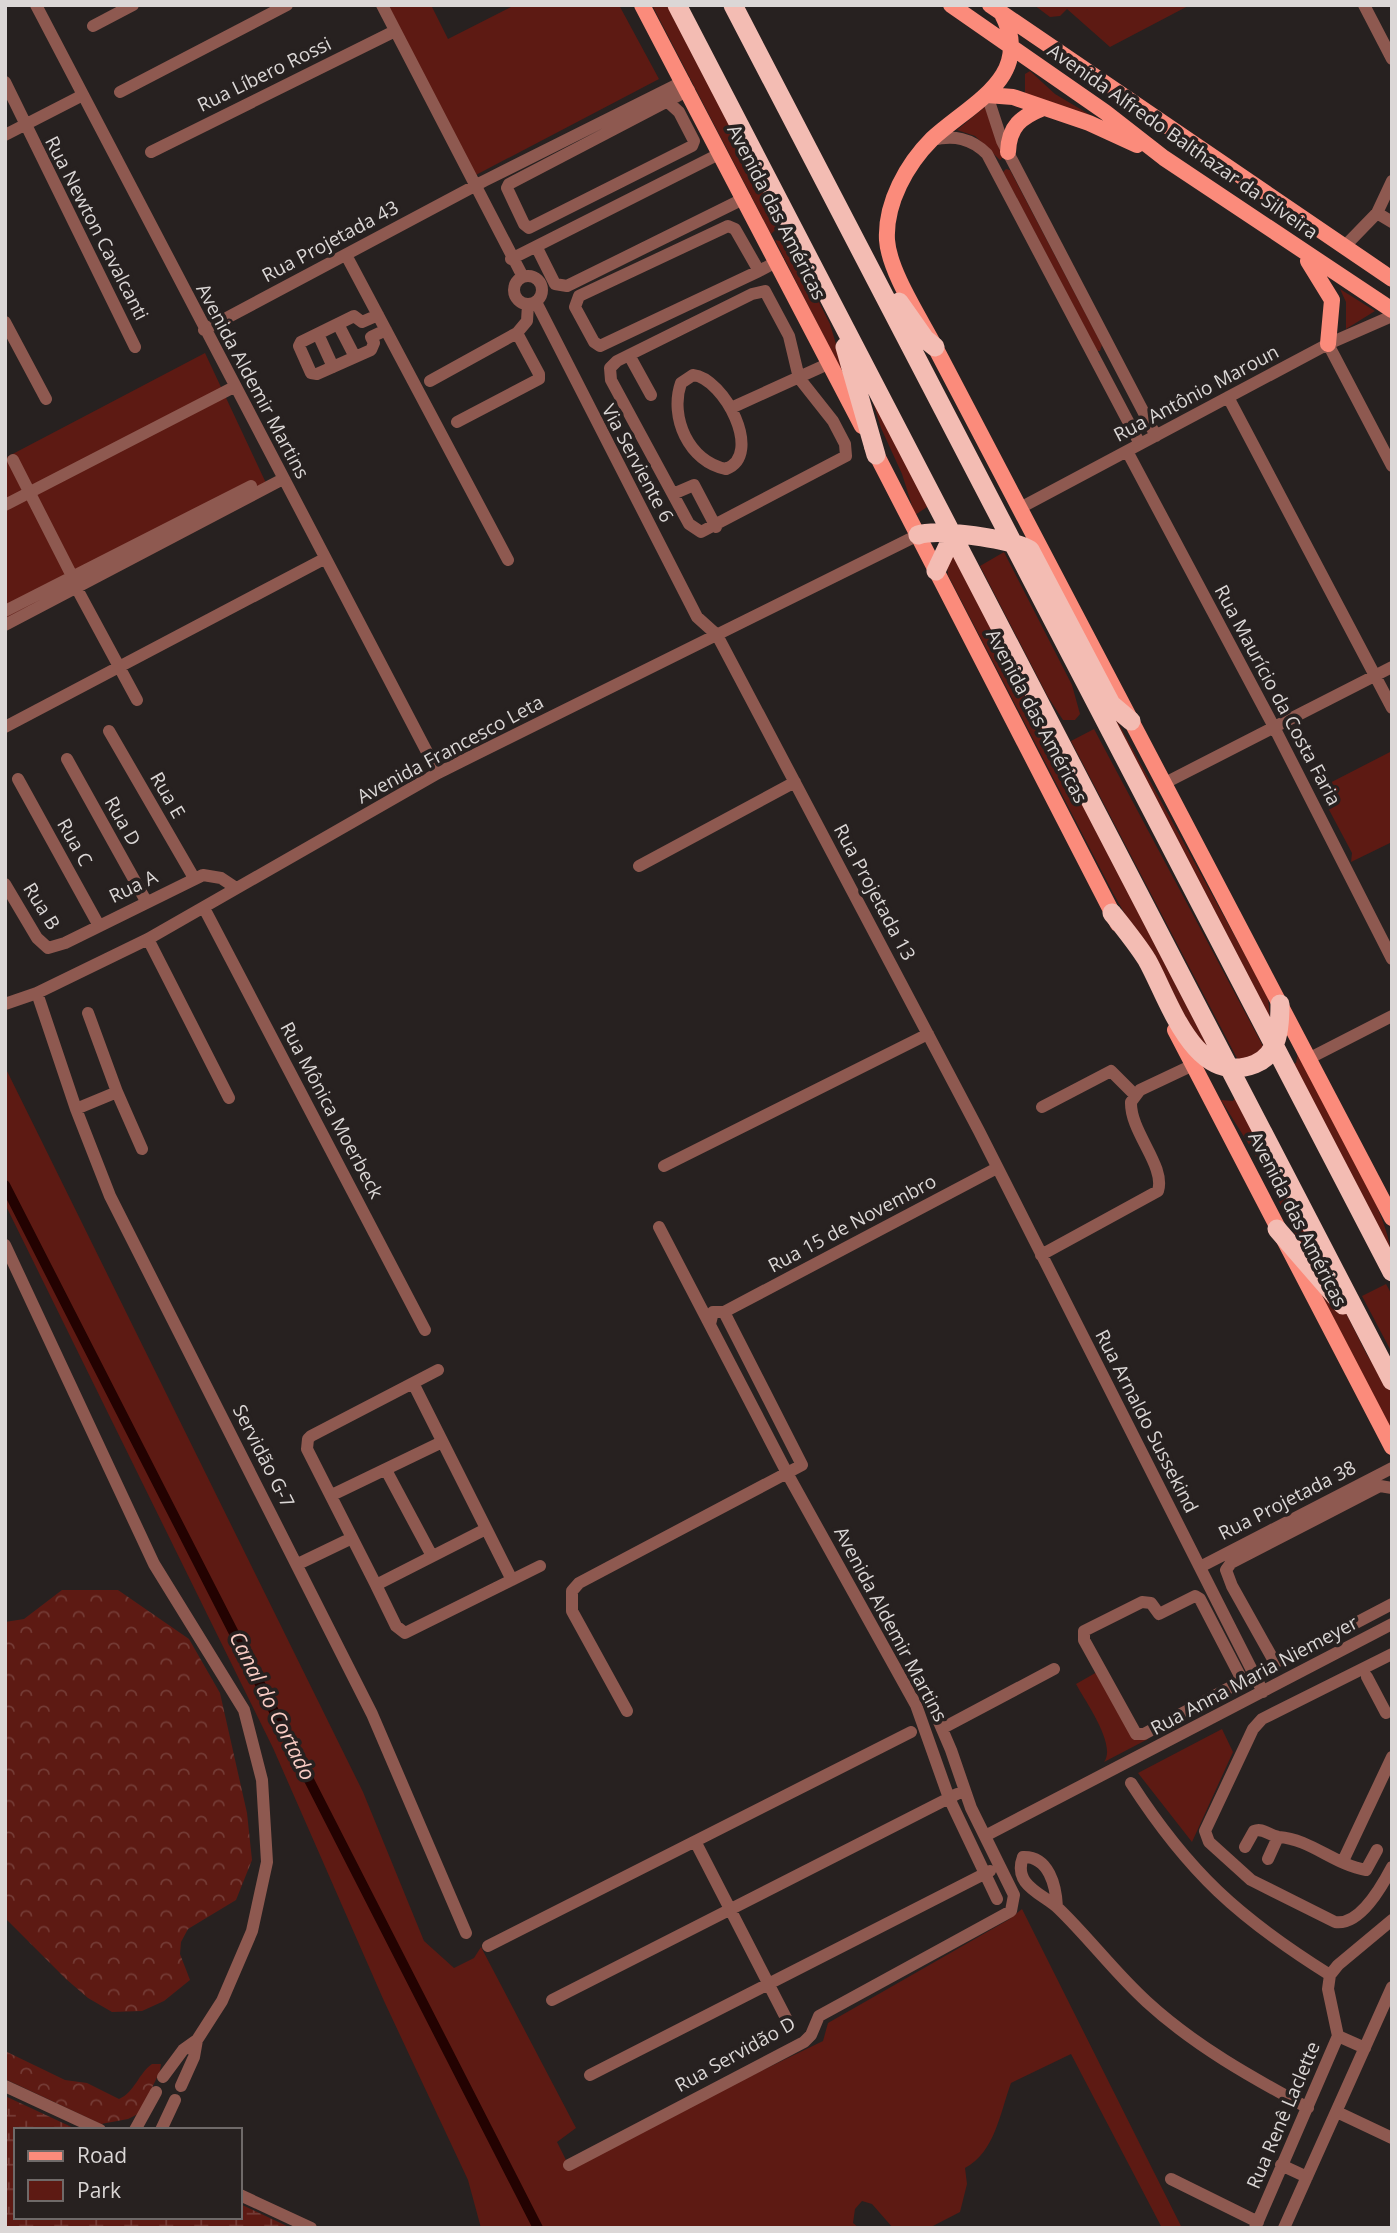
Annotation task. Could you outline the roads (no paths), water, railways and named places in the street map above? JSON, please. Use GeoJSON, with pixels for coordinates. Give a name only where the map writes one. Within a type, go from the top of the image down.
{"type":"FeatureCollection","features":[{"type":"Feature","properties":{"kind":"highway","name":"Avenida das Américas"},"geometry":{"type":"LineString","coordinates":[[677,5],[1392,1381]]}},
{"type":"Feature","properties":{"kind":"highway"},"geometry":{"type":"LineString","coordinates":[[733,5],[1392,1272]]}},
{"type":"Feature","properties":{"kind":"highway"},"geometry":{"type":"LineString","coordinates":[[865,259],[874,267],[925,339],[935,348]]}},
{"type":"Feature","properties":{"kind":"highway"},"geometry":{"type":"LineString","coordinates":[[833,306],[876,455]]}},
{"type":"Feature","properties":{"kind":"highway"},"geometry":{"type":"LineString","coordinates":[[918,535],[933,532],[1011,541],[1030,550],[1111,704],[1131,721]]}},
{"type":"Feature","properties":{"kind":"highway"},"geometry":{"type":"LineString","coordinates":[[936,571],[953,535]]}},
{"type":"Feature","properties":{"kind":"highway"},"geometry":{"type":"LineString","coordinates":[[1112,913],[1146,958],[1190,1042],[1212,1062],[1229,1067],[1247,1067],[1260,1062],[1273,1045],[1279,1026],[1280,1004]]}},
{"type":"Feature","properties":{"kind":"highway"},"geometry":{"type":"LineString","coordinates":[[1278,1229],[1364,1328]]}},
{"type":"Feature","properties":{"kind":"main road","name":"Avenida das Américas"},"geometry":{"type":"LineString","coordinates":[[642,5],[687,86],[1112,913],[1392,1447]]}},
{"type":"Feature","properties":{"kind":"main road","name":"Avenida Alfredo Balthazar da Silveira"},"geometry":{"type":"LineString","coordinates":[[951,5],[1164,158],[1392,310]]}},
{"type":"Feature","properties":{"kind":"main road","name":"Avenida Alfredo Balthazar da Silveira"},"geometry":{"type":"LineString","coordinates":[[996,10],[1392,279]]}},
{"type":"Feature","properties":{"kind":"main road"},"geometry":{"type":"LineString","coordinates":[[996,10],[1013,47],[1008,66],[987,95],[932,140],[912,164],[895,195],[887,241],[895,268],[1392,1218]]}},
{"type":"Feature","properties":{"kind":"main road"},"geometry":{"type":"LineString","coordinates":[[987,95],[1013,97],[1089,123],[1164,158]]}},
{"type":"Feature","properties":{"kind":"main road"},"geometry":{"type":"LineString","coordinates":[[1010,157],[1008,140],[1017,122],[1043,108]]}},
{"type":"Feature","properties":{"kind":"main road"},"geometry":{"type":"LineString","coordinates":[[1303,253],[1332,300],[1328,345]]}},
{"type":"Feature","properties":{"kind":"street","name":"Avenida Aldemir Martins"},"geometry":{"type":"LineString","coordinates":[[36,5],[438,773]]}},
{"type":"Feature","properties":{"kind":"street"},"geometry":{"type":"LineString","coordinates":[[93,26],[133,5]]}},
{"type":"Feature","properties":{"kind":"street"},"geometry":{"type":"LineString","coordinates":[[120,92],[286,5]]}},
{"type":"Feature","properties":{"kind":"street"},"geometry":{"type":"LineString","coordinates":[[382,5],[511,259],[523,276],[536,278],[542,285],[542,295],[532,303],[527,321],[517,333],[430,381]]}},
{"type":"Feature","properties":{"kind":"street"},"geometry":{"type":"LineString","coordinates":[[1364,5],[1392,59]]}},
{"type":"Feature","properties":{"kind":"street","name":"Rua Líbero Rossi"},"geometry":{"type":"LineString","coordinates":[[151,152],[395,31]]}},
{"type":"Feature","properties":{"kind":"street","name":"Rua Newton Cavalcanti"},"geometry":{"type":"LineString","coordinates":[[5,82],[135,347]]}},
{"type":"Feature","properties":{"kind":"street"},"geometry":{"type":"LineString","coordinates":[[668,102],[679,112],[694,141],[692,146],[529,228],[524,224],[506,188],[509,184],[668,102],[687,86]]}},
{"type":"Feature","properties":{"kind":"street","name":"Rua Projetada 43"},"geometry":{"type":"LineString","coordinates":[[204,330],[475,186],[687,86]]}},
{"type":"Feature","properties":{"kind":"street"},"geometry":{"type":"LineString","coordinates":[[5,135],[83,95]]}},
{"type":"Feature","properties":{"kind":"street"},"geometry":{"type":"LineString","coordinates":[[987,95],[1010,157],[1156,436]]}},
{"type":"Feature","properties":{"kind":"street"},"geometry":{"type":"LineString","coordinates":[[932,140],[958,138],[970,141],[987,154],[1140,444]]}},
{"type":"Feature","properties":{"kind":"street"},"geometry":{"type":"LineString","coordinates":[[511,259],[721,153]]}},
{"type":"Feature","properties":{"kind":"street"},"geometry":{"type":"LineString","coordinates":[[995,169],[1010,157]]}},
{"type":"Feature","properties":{"kind":"street"},"geometry":{"type":"LineString","coordinates":[[1343,247],[1377,213],[1392,181]]}},
{"type":"Feature","properties":{"kind":"street"},"geometry":{"type":"LineString","coordinates":[[537,248],[555,284],[568,286],[744,198]]}},
{"type":"Feature","properties":{"kind":"street"},"geometry":{"type":"LineString","coordinates":[[1377,213],[1392,222]]}},
{"type":"Feature","properties":{"kind":"street"},"geometry":{"type":"LineString","coordinates":[[759,271],[735,229],[728,226],[579,296],[575,307],[594,342],[600,346],[759,271],[778,261]]}},
{"type":"Feature","properties":{"kind":"street"},"geometry":{"type":"LineString","coordinates":[[346,255],[508,560]]}},
{"type":"Feature","properties":{"kind":"street"},"geometry":{"type":"LineString","coordinates":[[523,276],[516,283],[515,292],[520,300],[532,303]]}},
{"type":"Feature","properties":{"kind":"street"},"geometry":{"type":"LineString","coordinates":[[765,291],[789,336],[799,378],[833,421],[847,450],[842,461],[701,533],[694,530],[673,494],[611,380],[610,368],[629,355],[787,279]]}},
{"type":"Feature","properties":{"kind":"street","name":"Via Serviente 6"},"geometry":{"type":"LineString","coordinates":[[532,303],[697,617],[717,635]]}},
{"type":"Feature","properties":{"kind":"street"},"geometry":{"type":"LineString","coordinates":[[362,322],[378,315]]}},
{"type":"Feature","properties":{"kind":"street"},"geometry":{"type":"LineString","coordinates":[[354,316],[362,322],[371,337],[373,347],[317,374],[311,373],[299,346],[354,316]]}},
{"type":"Feature","properties":{"kind":"street","name":"Rua Antônio Maroun"},"geometry":{"type":"LineString","coordinates":[[1020,508],[1328,345],[1392,316]]}},
{"type":"Feature","properties":{"kind":"street"},"geometry":{"type":"LineString","coordinates":[[5,322],[46,399]]}},
{"type":"Feature","properties":{"kind":"street"},"geometry":{"type":"LineString","coordinates":[[338,324],[355,357]]}},
{"type":"Feature","properties":{"kind":"street"},"geometry":{"type":"LineString","coordinates":[[371,337],[386,330]]}},
{"type":"Feature","properties":{"kind":"street"},"geometry":{"type":"LineString","coordinates":[[457,422],[539,379],[539,373],[517,333]]}},
{"type":"Feature","properties":{"kind":"street"},"geometry":{"type":"LineString","coordinates":[[318,334],[333,367]]}},
{"type":"Feature","properties":{"kind":"street"},"geometry":{"type":"LineString","coordinates":[[1328,345],[1392,466]]}},
{"type":"Feature","properties":{"kind":"street"},"geometry":{"type":"LineString","coordinates":[[629,355],[651,395]]}},
{"type":"Feature","properties":{"kind":"street"},"geometry":{"type":"LineString","coordinates":[[731,408],[830,363]]}},
{"type":"Feature","properties":{"kind":"street"},"geometry":{"type":"LineString","coordinates":[[700,375],[720,392],[731,408],[741,448],[740,458],[734,466],[726,468],[706,461],[686,437],[676,403],[681,383],[687,377],[700,375]]}},
{"type":"Feature","properties":{"kind":"street"},"geometry":{"type":"LineString","coordinates":[[5,505],[234,387]]}},
{"type":"Feature","properties":{"kind":"street"},"geometry":{"type":"LineString","coordinates":[[1228,397],[1392,708]]}},
{"type":"Feature","properties":{"kind":"street"},"geometry":{"type":"LineString","coordinates":[[1121,408],[1130,410],[1137,403]]}},
{"type":"Feature","properties":{"kind":"street"},"geometry":{"type":"LineString","coordinates":[[833,421],[853,408]]}},
{"type":"Feature","properties":{"kind":"street","name":"Rua Maurício da Costa Faria"},"geometry":{"type":"LineString","coordinates":[[1126,451],[1274,727],[1392,959]]}},
{"type":"Feature","properties":{"kind":"street"},"geometry":{"type":"LineString","coordinates":[[13,460],[137,699]]}},
{"type":"Feature","properties":{"kind":"street"},"geometry":{"type":"LineString","coordinates":[[5,625],[74,581],[264,479]]}},
{"type":"Feature","properties":{"kind":"street"},"geometry":{"type":"LineString","coordinates":[[5,611],[74,581],[283,479]]}},
{"type":"Feature","properties":{"kind":"street"},"geometry":{"type":"LineString","coordinates":[[673,494],[694,485],[716,527]]}},
{"type":"Feature","properties":{"kind":"street","name":"Avenida Francesco Leta"},"geometry":{"type":"LineString","coordinates":[[5,1004],[37,993],[148,939],[438,773],[918,535]]}},
{"type":"Feature","properties":{"kind":"street"},"geometry":{"type":"LineString","coordinates":[[5,727],[324,559]]}},
{"type":"Feature","properties":{"kind":"street","name":"Rua Projetada 13"},"geometry":{"type":"LineString","coordinates":[[717,635],[997,1168]]}},
{"type":"Feature","properties":{"kind":"street"},"geometry":{"type":"LineString","coordinates":[[1165,783],[1392,667]]}},
{"type":"Feature","properties":{"kind":"street","name":"Rua E"},"geometry":{"type":"LineString","coordinates":[[109,731],[194,878]]}},
{"type":"Feature","properties":{"kind":"street","name":"Rua D"},"geometry":{"type":"LineString","coordinates":[[67,759],[146,901]]}},
{"type":"Feature","properties":{"kind":"street","name":"Rua C"},"geometry":{"type":"LineString","coordinates":[[18,779],[97,924]]}},
{"type":"Feature","properties":{"kind":"street"},"geometry":{"type":"LineString","coordinates":[[639,866],[795,782]]}},
{"type":"Feature","properties":{"kind":"street"},"geometry":{"type":"LineString","coordinates":[[194,878],[212,875],[236,888]]}},
{"type":"Feature","properties":{"kind":"street","name":"Rua A"},"geometry":{"type":"LineString","coordinates":[[48,948],[65,943],[97,924],[194,878]]}},
{"type":"Feature","properties":{"kind":"street","name":"Rua B"},"geometry":{"type":"LineString","coordinates":[[5,884],[37,938],[48,948]]}},
{"type":"Feature","properties":{"kind":"street","name":"Rua Mônica Moerbeck"},"geometry":{"type":"LineString","coordinates":[[204,908],[425,1330]]}},
{"type":"Feature","properties":{"kind":"street"},"geometry":{"type":"LineString","coordinates":[[148,939],[229,1098]]}},
{"type":"Feature","properties":{"kind":"street","name":"Servidão G-7"},"geometry":{"type":"LineString","coordinates":[[37,993],[76,1109],[110,1196],[298,1564],[400,1773],[466,1933]]}},
{"type":"Feature","properties":{"kind":"street"},"geometry":{"type":"LineString","coordinates":[[88,1013],[117,1092],[142,1149]]}},
{"type":"Feature","properties":{"kind":"street"},"geometry":{"type":"LineString","coordinates":[[1308,1059],[1392,1016]]}},
{"type":"Feature","properties":{"kind":"street"},"geometry":{"type":"LineString","coordinates":[[664,1166],[928,1034]]}},
{"type":"Feature","properties":{"kind":"street"},"geometry":{"type":"LineString","coordinates":[[1041,1255],[1158,1192],[1160,1178],[1131,1112],[1135,1095],[1193,1065]]}},
{"type":"Feature","properties":{"kind":"street"},"geometry":{"type":"LineString","coordinates":[[1042,1107],[1111,1070],[1135,1095]]}},
{"type":"Feature","properties":{"kind":"street"},"geometry":{"type":"LineString","coordinates":[[76,1109],[117,1092]]}},
{"type":"Feature","properties":{"kind":"street","name":"Rua Arnaldo Sussekind"},"geometry":{"type":"LineString","coordinates":[[997,1168],[1263,1692]]}},
{"type":"Feature","properties":{"kind":"street","name":"Rua 15 de Novembro"},"geometry":{"type":"LineString","coordinates":[[724,1312],[997,1168]]}},
{"type":"Feature","properties":{"kind":"street","name":"Avenida Aldemir Martins"},"geometry":{"type":"LineString","coordinates":[[659,1227],[787,1473],[916,1705],[949,1798],[997,1899]]}},
{"type":"Feature","properties":{"kind":"street"},"geometry":{"type":"LineString","coordinates":[[5,1245],[154,1564],[234,1690],[252,1736],[262,1780],[267,1862],[252,1931],[222,2001],[197,2040],[183,2050],[163,2077]]}},
{"type":"Feature","properties":{"kind":"street"},"geometry":{"type":"LineString","coordinates":[[627,1711],[572,1611],[572,1591],[579,1583],[802,1465],[724,1312],[713,1312],[710,1324]]}},
{"type":"Feature","properties":{"kind":"street"},"geometry":{"type":"LineString","coordinates":[[438,1370],[307,1439],[307,1449],[396,1626],[405,1633],[540,1566]]}},
{"type":"Feature","properties":{"kind":"street"},"geometry":{"type":"LineString","coordinates":[[413,1383],[512,1580]]}},
{"type":"Feature","properties":{"kind":"street"},"geometry":{"type":"LineString","coordinates":[[332,1495],[442,1441]]}},
{"type":"Feature","properties":{"kind":"street","name":"Rua Projetada 38"},"geometry":{"type":"LineString","coordinates":[[1200,1567],[1392,1468]]}},
{"type":"Feature","properties":{"kind":"street"},"geometry":{"type":"LineString","coordinates":[[386,1470],[432,1556]]}},
{"type":"Feature","properties":{"kind":"street"},"geometry":{"type":"LineString","coordinates":[[1392,1488],[1380,1486],[1230,1563],[1227,1574],[1270,1657],[1279,1661],[1392,1604]]}},
{"type":"Feature","properties":{"kind":"street"},"geometry":{"type":"LineString","coordinates":[[376,1585],[486,1529]]}},
{"type":"Feature","properties":{"kind":"street"},"geometry":{"type":"LineString","coordinates":[[298,1564],[352,1538]]}},
{"type":"Feature","properties":{"kind":"street"},"geometry":{"type":"LineString","coordinates":[[1195,1596],[1204,1607],[1239,1674],[1240,1682],[1144,1734],[1136,1734],[1084,1640],[1084,1631],[1142,1602],[1151,1603],[1158,1614],[1195,1596]]}},
{"type":"Feature","properties":{"kind":"street"},"geometry":{"type":"LineString","coordinates":[[1204,1607],[1217,1601]]}},
{"type":"Feature","properties":{"kind":"street","name":"Rua Anna Maria Niemeyer"},"geometry":{"type":"LineString","coordinates":[[985,1836],[1392,1624]]}},
{"type":"Feature","properties":{"kind":"street"},"geometry":{"type":"LineString","coordinates":[[1237,1638],[1255,1629]]}},
{"type":"Feature","properties":{"kind":"street"},"geometry":{"type":"LineString","coordinates":[[1392,1654],[1262,1718],[1253,1728],[1205,1831],[1209,1842],[1251,1880],[1335,1922],[1348,1922],[1354,1917],[1377,1892],[1392,1867]]}},
{"type":"Feature","properties":{"kind":"street"},"geometry":{"type":"LineString","coordinates":[[943,1728],[1054,1669]]}},
{"type":"Feature","properties":{"kind":"street"},"geometry":{"type":"LineString","coordinates":[[1367,1677],[1385,1713]]}},
{"type":"Feature","properties":{"kind":"street"},"geometry":{"type":"LineString","coordinates":[[1379,1699],[1392,1694]]}},
{"type":"Feature","properties":{"kind":"street","name":"Avenida Aldemir Martins"},"geometry":{"type":"LineString","coordinates":[[930,1701],[943,1728],[964,1791],[1015,1902]]}},
{"type":"Feature","properties":{"kind":"street"},"geometry":{"type":"LineString","coordinates":[[488,1946],[911,1732]]}},
{"type":"Feature","properties":{"kind":"street"},"geometry":{"type":"LineString","coordinates":[[1343,1861],[1392,1757]]}},
{"type":"Feature","properties":{"kind":"street"},"geometry":{"type":"LineString","coordinates":[[1130,1783],[1176,1847],[1225,1900],[1275,1941],[1330,1976],[1338,1965],[1390,1924]]}},
{"type":"Feature","properties":{"kind":"street"},"geometry":{"type":"LineString","coordinates":[[552,2000],[964,1791]]}},
{"type":"Feature","properties":{"kind":"street"},"geometry":{"type":"LineString","coordinates":[[1245,1847],[1256,1829],[1278,1837],[1293,1837],[1366,1870],[1377,1850]]}},
{"type":"Feature","properties":{"kind":"street"},"geometry":{"type":"LineString","coordinates":[[1268,1859],[1278,1837]]}},
{"type":"Feature","properties":{"kind":"street"},"geometry":{"type":"LineString","coordinates":[[696,1843],[786,2018]]}},
{"type":"Feature","properties":{"kind":"street"},"geometry":{"type":"LineString","coordinates":[[590,2075],[999,1866]]}},
{"type":"Feature","properties":{"kind":"street","name":"Rua Servidão D"},"geometry":{"type":"LineString","coordinates":[[569,2165],[808,2040],[819,2016],[1006,1915],[1015,1902]]}},
{"type":"Feature","properties":{"kind":"street"},"geometry":{"type":"LineString","coordinates":[[1057,1907],[1112,1969],[1190,2038],[1246,2075],[1308,2108]]}},
{"type":"Feature","properties":{"kind":"street","name":"Rua Renê Laclette"},"geometry":{"type":"LineString","coordinates":[[1257,2225],[1338,2036],[1328,1989],[1330,1976]]}},
{"type":"Feature","properties":{"kind":"street"},"geometry":{"type":"LineString","coordinates":[[1284,2228],[1390,1996]]}},
{"type":"Feature","properties":{"kind":"street"},"geometry":{"type":"LineString","coordinates":[[1338,2036],[1365,2048]]}},
{"type":"Feature","properties":{"kind":"street"},"geometry":{"type":"LineString","coordinates":[[181,2086],[194,2057],[197,2040]]}},
{"type":"Feature","properties":{"kind":"street"},"geometry":{"type":"LineString","coordinates":[[5,2086],[96,2128]]}},
{"type":"Feature","properties":{"kind":"street"},"geometry":{"type":"LineString","coordinates":[[136,2128],[156,2092]]}},
{"type":"Feature","properties":{"kind":"street"},"geometry":{"type":"LineString","coordinates":[[162,2128],[174,2100]]}},
{"type":"Feature","properties":{"kind":"street"},"geometry":{"type":"LineString","coordinates":[[1337,2112],[1392,2138]]}},
{"type":"Feature","properties":{"kind":"street"},"geometry":{"type":"LineString","coordinates":[[1282,2165],[1307,2177]]}},
{"type":"Feature","properties":{"kind":"street"},"geometry":{"type":"LineString","coordinates":[[1171,2179],[1257,2225]]}},
{"type":"Feature","properties":{"kind":"street"},"geometry":{"type":"LineString","coordinates":[[242,2196],[310,2228]]}},
{"type":"Feature","properties":{"kind":"waterway","name":"Canal do Cortado"},"geometry":{"type":"LineString","coordinates":[[5,1185],[538,2228]]}}]}
